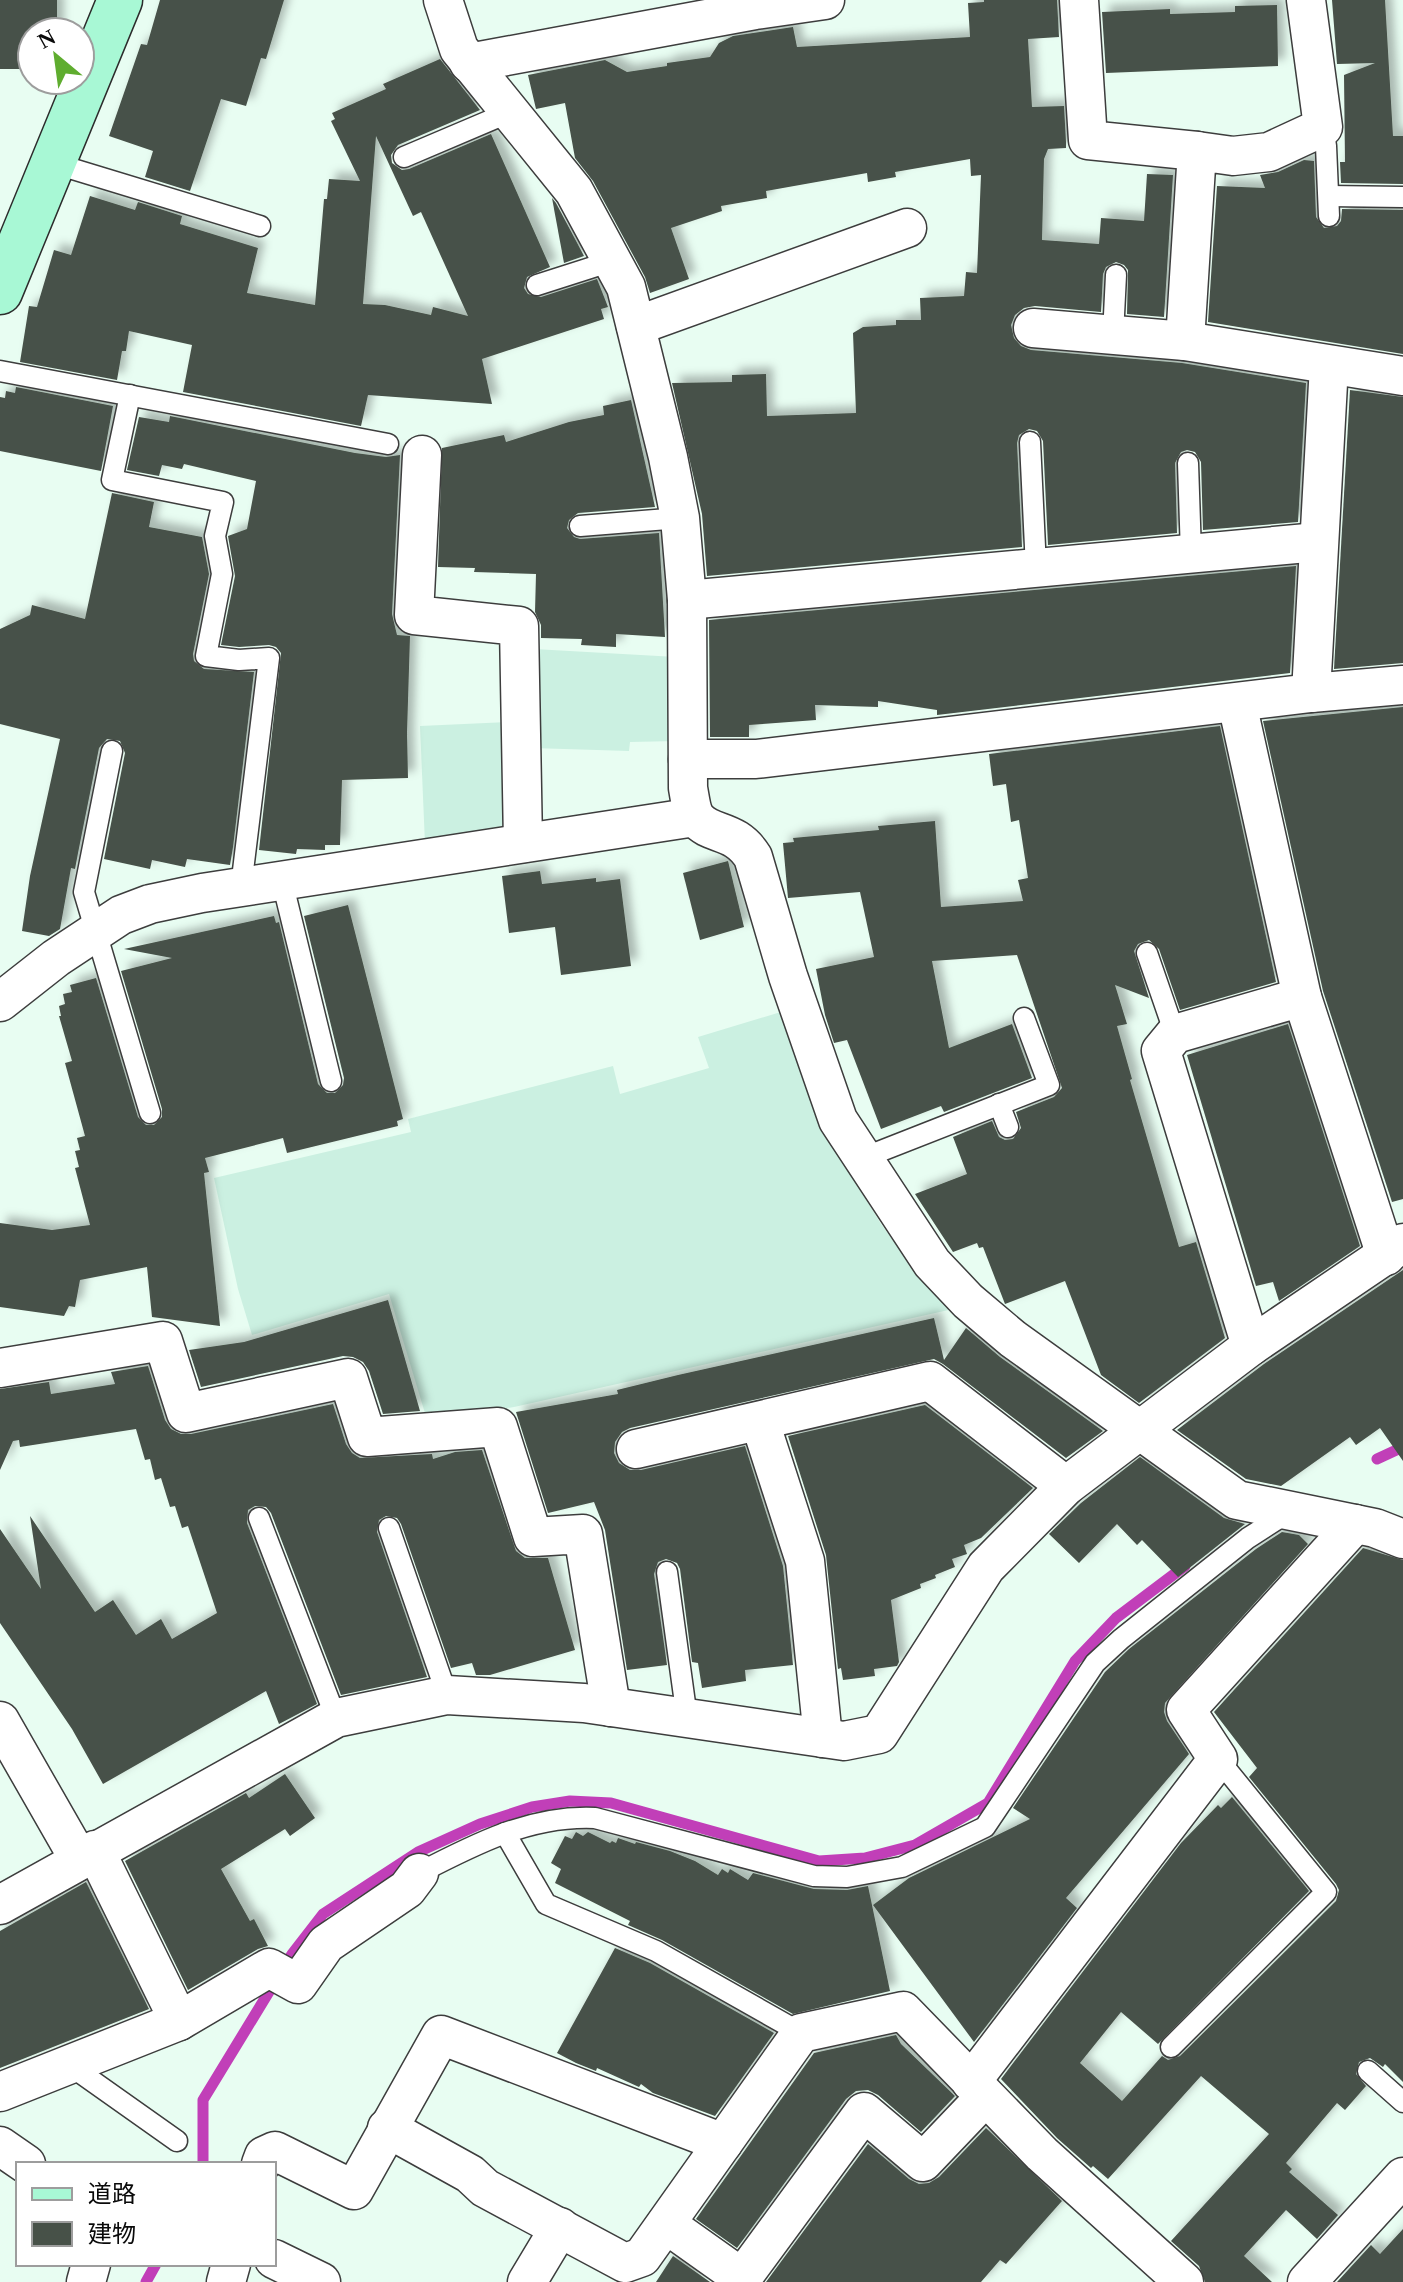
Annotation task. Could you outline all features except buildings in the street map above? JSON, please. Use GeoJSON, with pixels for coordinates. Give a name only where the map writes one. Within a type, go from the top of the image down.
{"type":"FeatureCollection","features":[{"type":"Feature","properties":{"kind":"main road"},"geometry":{"type":"LineString","coordinates":[[0,292],[120,0]]}},
{"type":"Feature","properties":{"kind":"street"},"geometry":{"type":"LineString","coordinates":[[443,0],[459,49],[574,191],[626,287],[680,518],[687,600],[688,788],[695,817],[702,824],[735,837],[753,857],[788,976],[838,1120],[932,1263],[968,1301],[1013,1339],[1237,1500],[1355,1524],[1403,1539]]}},
{"type":"Feature","properties":{"kind":"street"},"geometry":{"type":"LineString","coordinates":[[469,63],[754,5],[825,0]]}},
{"type":"Feature","properties":{"kind":"street"},"geometry":{"type":"LineString","coordinates":[[1079,0],[1088,140],[1233,156],[1269,152],[1323,127],[1306,0]]}},
{"type":"Feature","properties":{"kind":"street"},"geometry":{"type":"LineString","coordinates":[[1185,341],[1197,151]]}},
{"type":"Feature","properties":{"kind":"street"},"geometry":{"type":"LineString","coordinates":[[636,326],[907,228]]}},
{"type":"Feature","properties":{"kind":"street"},"geometry":{"type":"LineString","coordinates":[[1033,328],[1185,341],[1403,376]]}},
{"type":"Feature","properties":{"kind":"street"},"geometry":{"type":"LineString","coordinates":[[1311,693],[1329,365]]}},
{"type":"Feature","properties":{"kind":"street"},"geometry":{"type":"LineString","coordinates":[[405,450],[414,615],[519,626],[523,843]]}},
{"type":"Feature","properties":{"kind":"street"},"geometry":{"type":"LineString","coordinates":[[687,600],[1318,542]]}},
{"type":"Feature","properties":{"kind":"street"},"geometry":{"type":"LineString","coordinates":[[688,759],[756,759],[1311,693],[1403,685]]}},
{"type":"Feature","properties":{"kind":"street"},"geometry":{"type":"LineString","coordinates":[[0,1905],[336,1718],[447,1695],[611,1707],[844,1741],[879,1734],[986,1567],[1066,1486],[1251,1346],[1395,1249],[1302,997],[1237,703]]}},
{"type":"Feature","properties":{"kind":"street"},"geometry":{"type":"LineString","coordinates":[[0,1002],[56,958],[121,915],[150,904],[241,887],[695,817]]}},
{"type":"Feature","properties":{"kind":"street"},"geometry":{"type":"LineString","coordinates":[[1251,1346],[1161,1051],[1175,1034],[1302,997]]}},
{"type":"Feature","properties":{"kind":"street"},"geometry":{"type":"LineString","coordinates":[[0,1368],[163,1341],[186,1413],[348,1378],[367,1437],[498,1427],[533,1537],[583,1534],[611,1707]]}},
{"type":"Feature","properties":{"kind":"street"},"geometry":{"type":"LineString","coordinates":[[636,1449],[930,1381],[1066,1486]]}},
{"type":"Feature","properties":{"kind":"street"},"geometry":{"type":"LineString","coordinates":[[760,1422],[805,1561],[823,1738]]}},
{"type":"Feature","properties":{"kind":"street"},"geometry":{"type":"LineString","coordinates":[[666,2224],[742,2278],[864,2112],[923,2162],[1218,1759],[1186,1710],[1355,1524]]}},
{"type":"Feature","properties":{"kind":"street"},"geometry":{"type":"LineString","coordinates":[[0,1721],[87,1855],[179,2021]]}},
{"type":"Feature","properties":{"kind":"street"},"geometry":{"type":"LineString","coordinates":[[0,2092],[179,2021],[269,1968],[298,1984],[326,1944],[407,1889],[419,1873]]}},
{"type":"Feature","properties":{"kind":"street"},"geometry":{"type":"LineString","coordinates":[[387,2128],[470,2174],[485,2188],[625,2263],[642,2257],[801,2033],[903,2011],[1042,2154],[1184,2282]]}},
{"type":"Feature","properties":{"kind":"street"},"geometry":{"type":"LineString","coordinates":[[262,2162],[264,2156],[275,2151],[354,2190],[441,2035],[723,2143]]}},
{"type":"Feature","properties":{"kind":"street"},"geometry":{"type":"LineString","coordinates":[[0,2146],[23,2162]]}},
{"type":"Feature","properties":{"kind":"street"},"geometry":{"type":"LineString","coordinates":[[1307,2282],[1403,2177]]}},
{"type":"Feature","properties":{"kind":"street"},"geometry":{"type":"LineString","coordinates":[[527,2282],[560,2227]]}},
{"type":"Feature","properties":{"kind":"street"},"geometry":{"type":"LineString","coordinates":[[276,2260],[321,2282]]}},
{"type":"Feature","properties":{"kind":"lane"},"geometry":{"type":"LineString","coordinates":[[404,157],[510,112]]}},
{"type":"Feature","properties":{"kind":"lane"},"geometry":{"type":"LineString","coordinates":[[1323,127],[1329,206],[1403,197]]}},
{"type":"Feature","properties":{"kind":"lane"},"geometry":{"type":"LineString","coordinates":[[53,163],[260,226]]}},
{"type":"Feature","properties":{"kind":"lane"},"geometry":{"type":"LineString","coordinates":[[537,285],[612,261]]}},
{"type":"Feature","properties":{"kind":"lane"},"geometry":{"type":"LineString","coordinates":[[1113,335],[1116,275]]}},
{"type":"Feature","properties":{"kind":"lane"},"geometry":{"type":"LineString","coordinates":[[0,371],[405,450]]}},
{"type":"Feature","properties":{"kind":"lane"},"geometry":{"type":"LineString","coordinates":[[130,395],[112,480],[223,502],[215,536],[222,574],[206,656],[239,660],[269,658],[241,887]]}},
{"type":"Feature","properties":{"kind":"lane"},"geometry":{"type":"LineString","coordinates":[[1030,442],[1036,568]]}},
{"type":"Feature","properties":{"kind":"lane"},"geometry":{"type":"LineString","coordinates":[[1188,463],[1191,554]]}},
{"type":"Feature","properties":{"kind":"lane"},"geometry":{"type":"LineString","coordinates":[[580,526],[680,518]]}},
{"type":"Feature","properties":{"kind":"lane"},"geometry":{"type":"LineString","coordinates":[[112,751],[84,892],[150,1113]]}},
{"type":"Feature","properties":{"kind":"lane"},"geometry":{"type":"LineString","coordinates":[[282,881],[331,1081]]}},
{"type":"Feature","properties":{"kind":"lane"},"geometry":{"type":"LineString","coordinates":[[1147,953],[1175,1034]]}},
{"type":"Feature","properties":{"kind":"lane"},"geometry":{"type":"LineString","coordinates":[[863,1158],[1049,1085],[1024,1018]]}},
{"type":"Feature","properties":{"kind":"lane"},"geometry":{"type":"LineString","coordinates":[[999,1104],[1008,1127]]}},
{"type":"Feature","properties":{"kind":"lane"},"geometry":{"type":"LineString","coordinates":[[419,1873],[505,1833],[546,1820],[573,1817],[595,1818],[814,1876],[847,1877],[902,1867],[985,1827],[1095,1663],[1248,1538],[1290,1511]]}},
{"type":"Feature","properties":{"kind":"lane"},"geometry":{"type":"LineString","coordinates":[[259,1518],[336,1718]]}},
{"type":"Feature","properties":{"kind":"lane"},"geometry":{"type":"LineString","coordinates":[[389,1528],[447,1695]]}},
{"type":"Feature","properties":{"kind":"lane"},"geometry":{"type":"LineString","coordinates":[[667,1572],[687,1718]]}},
{"type":"Feature","properties":{"kind":"lane"},"geometry":{"type":"LineString","coordinates":[[1171,2047],[1326,1892],[1218,1759]]}},
{"type":"Feature","properties":{"kind":"lane"},"geometry":{"type":"LineString","coordinates":[[505,1833],[546,1904],[656,1951],[801,2033]]}},
{"type":"Feature","properties":{"kind":"lane"},"geometry":{"type":"LineString","coordinates":[[71,2066],[177,2141]]}},
{"type":"Feature","properties":{"kind":"lane"},"geometry":{"type":"LineString","coordinates":[[1368,2071],[1403,2102]]}},
{"type":"Feature","properties":{"kind":"green space"},"geometry":{"type":"Polygon","coordinates":[[[534,649],[676,657],[677,741],[630,742],[629,751],[532,748],[534,649]]]}},
{"type":"Feature","properties":{"kind":"green space"},"geometry":{"type":"Polygon","coordinates":[[[508,722],[506,833],[425,844],[420,726],[508,722]]]}},
{"type":"Feature","properties":{"kind":"green space"},"geometry":{"type":"Polygon","coordinates":[[[784,1011],[826,1134],[881,1224],[906,1258],[953,1309],[514,1407],[427,1420],[389,1294],[252,1335],[238,1289],[214,1178],[411,1132],[408,1119],[613,1066],[620,1094],[709,1068],[698,1037],[784,1011]]]}},
{"type":"Feature","properties":{"kind":"waterway"},"geometry":{"type":"LineString","coordinates":[[1377,1459],[1403,1447]]}},
{"type":"Feature","properties":{"kind":"waterway"},"geometry":{"type":"LineString","coordinates":[[203,2162],[203,2100],[292,1954],[323,1914],[418,1852],[480,1824],[532,1807],[570,1801],[611,1803],[819,1861],[865,1858],[915,1845],[988,1803],[1075,1661],[1116,1618],[1185,1566]]}},
{"type":"Feature","properties":{"kind":"waterway"},"geometry":{"type":"LineString","coordinates":[[146,2282],[155,2266]]}}]}
